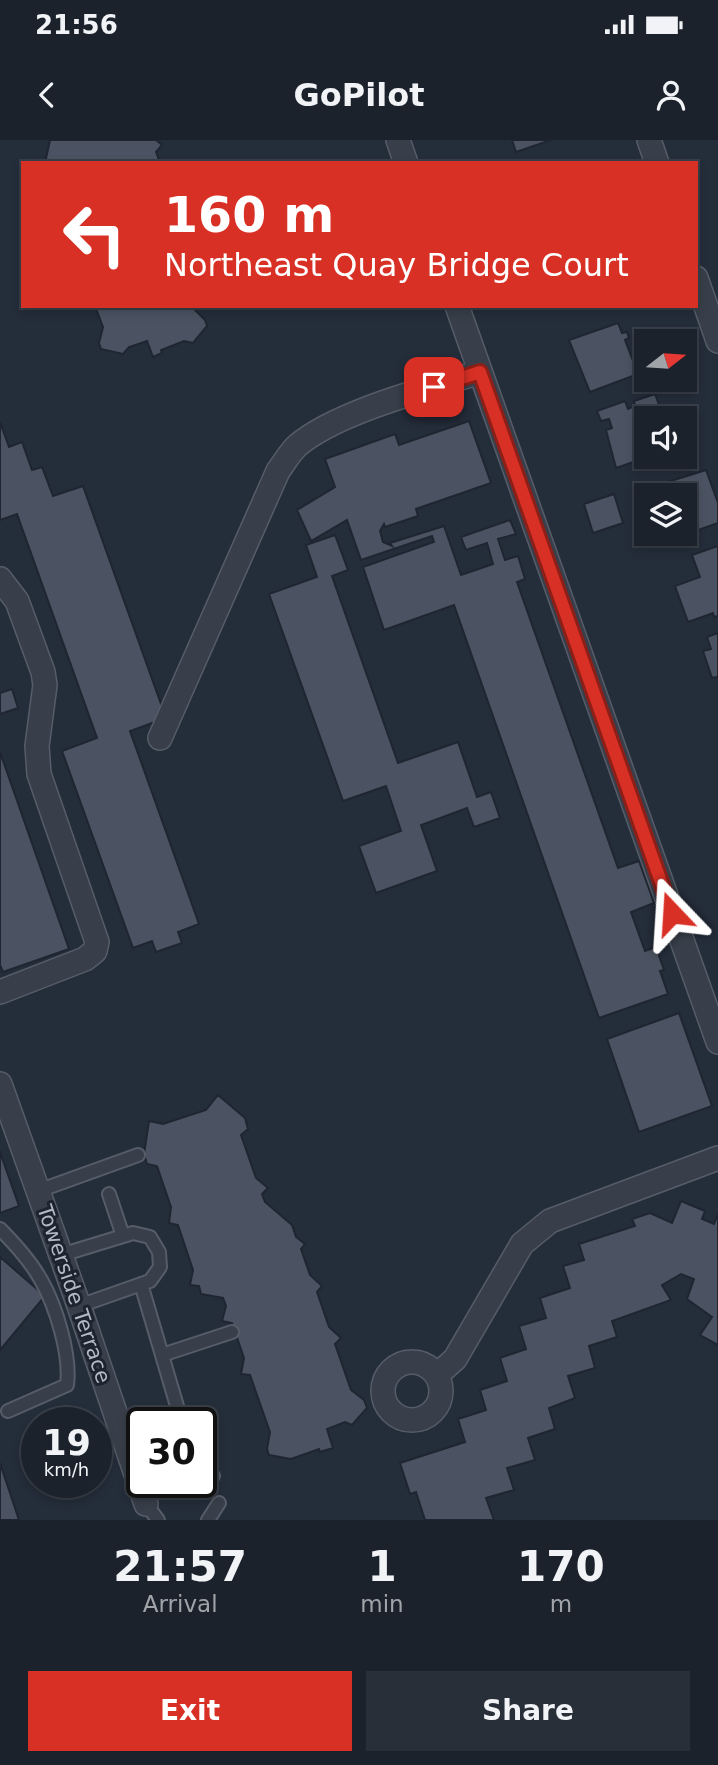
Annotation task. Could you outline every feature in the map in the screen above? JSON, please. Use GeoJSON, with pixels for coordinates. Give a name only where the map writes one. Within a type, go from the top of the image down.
{"type":"FeatureCollection","features":[{"type":"Feature","properties":{"kind":"street"},"geometry":{"type":"LineString","coordinates":[[398,140],[405,161]]}},
{"type":"Feature","properties":{"kind":"street"},"geometry":{"type":"LineString","coordinates":[[649,140],[656,161]]}},
{"type":"Feature","properties":{"kind":"street"},"geometry":{"type":"LineString","coordinates":[[698,284],[718,341]]}},
{"type":"Feature","properties":{"kind":"street"},"geometry":{"type":"LineString","coordinates":[[458,308],[718,1042]]}},
{"type":"Feature","properties":{"kind":"street"},"geometry":{"type":"LineString","coordinates":[[160,738],[278,471],[297,446],[327,426],[365,410],[480,372]]}},
{"type":"Feature","properties":{"kind":"street"},"geometry":{"type":"LineString","coordinates":[[0,579],[17,601],[43,672],[45,685],[37,747],[39,774],[97,942],[95,951],[85,960],[0,992]]}},
{"type":"Feature","properties":{"kind":"street","name":"Towerside Terrace"},"geometry":{"type":"LineString","coordinates":[[0,1084],[152,1512]]}},
{"type":"Feature","properties":{"kind":"street"},"geometry":{"type":"LineString","coordinates":[[437,1375],[455,1359],[522,1244],[550,1221],[718,1157]]}},
{"type":"Feature","properties":{"kind":"lane"},"geometry":{"type":"LineString","coordinates":[[38,1191],[138,1155]]}},
{"type":"Feature","properties":{"kind":"lane"},"geometry":{"type":"LineString","coordinates":[[109,1194],[123,1236]]}},
{"type":"Feature","properties":{"kind":"lane"},"geometry":{"type":"LineString","coordinates":[[0,1229],[42,1281],[59,1324],[69,1370],[67,1385],[8,1411]]}},
{"type":"Feature","properties":{"kind":"lane"},"geometry":{"type":"LineString","coordinates":[[61,1255],[133,1233],[150,1237],[159,1252],[160,1267],[150,1281],[79,1306]]}},
{"type":"Feature","properties":{"kind":"lane"},"geometry":{"type":"LineString","coordinates":[[141,1284],[177,1407]]}},
{"type":"Feature","properties":{"kind":"lane"},"geometry":{"type":"LineString","coordinates":[[162,1355],[232,1332]]}},
{"type":"Feature","properties":{"kind":"lane"},"geometry":{"type":"LineString","coordinates":[[208,1520],[219,1503]]}},
{"type":"Feature","properties":{"kind":"building"},"geometry":{"type":"Polygon","coordinates":[[[50,140],[156,140],[162,145],[156,152],[158,161],[45,161],[50,140]]]}},
{"type":"Feature","properties":{"kind":"building"},"geometry":{"type":"Polygon","coordinates":[[[512,140],[551,140],[516,152],[512,140]]]}},
{"type":"Feature","properties":{"kind":"building"},"geometry":{"type":"Polygon","coordinates":[[[96,308],[193,308],[205,320],[207,326],[193,343],[184,341],[161,350],[162,353],[153,357],[147,341],[129,347],[123,354],[101,349],[99,343],[103,327],[96,308]]]}},
{"type":"Feature","properties":{"kind":"building"},"geometry":{"type":"Polygon","coordinates":[[[618,323],[622,333],[627,332],[629,338],[625,340],[634,364],[634,376],[590,392],[569,340],[618,323]]]}},
{"type":"Feature","properties":{"kind":"building"},"geometry":{"type":"Polygon","coordinates":[[[655,394],[660,406],[635,406],[634,401],[655,394]]]}},
{"type":"Feature","properties":{"kind":"building"},"geometry":{"type":"Polygon","coordinates":[[[625,401],[628,409],[634,406],[634,462],[616,468],[606,430],[612,428],[609,419],[601,421],[597,411],[625,401]]]}},
{"type":"Feature","properties":{"kind":"building"},"geometry":{"type":"Polygon","coordinates":[[[469,421],[491,483],[416,509],[418,516],[385,527],[384,524],[380,531],[383,542],[392,546],[390,543],[444,526],[461,575],[493,564],[487,543],[466,550],[461,537],[510,520],[516,534],[498,539],[505,560],[518,556],[525,579],[517,582],[618,868],[639,861],[654,903],[631,912],[645,951],[656,947],[668,994],[599,1018],[454,605],[384,630],[363,567],[434,542],[432,536],[361,560],[347,520],[311,541],[297,510],[335,487],[325,459],[395,434],[399,445],[469,421]]]}},
{"type":"Feature","properties":{"kind":"building"},"geometry":{"type":"Polygon","coordinates":[[[0,422],[9,447],[22,442],[32,470],[42,467],[53,496],[83,486],[166,718],[130,731],[199,924],[178,932],[182,943],[156,952],[152,941],[133,948],[62,751],[97,738],[17,514],[0,520],[0,422]]]}},
{"type":"Feature","properties":{"kind":"building"},"geometry":{"type":"Polygon","coordinates":[[[706,470],[718,503],[718,523],[697,530],[697,483],[664,483],[706,470]]]}},
{"type":"Feature","properties":{"kind":"building"},"geometry":{"type":"Polygon","coordinates":[[[614,494],[623,523],[593,533],[584,504],[614,494]]]}},
{"type":"Feature","properties":{"kind":"building"},"geometry":{"type":"Polygon","coordinates":[[[335,535],[348,570],[332,576],[398,763],[458,742],[477,797],[491,792],[500,818],[474,827],[467,808],[421,825],[437,871],[376,893],[359,846],[401,831],[386,786],[343,801],[269,594],[317,577],[306,545],[335,535]]]}},
{"type":"Feature","properties":{"kind":"building"},"geometry":{"type":"Polygon","coordinates":[[[718,546],[718,616],[714,617],[713,613],[688,622],[675,586],[700,577],[692,555],[718,546]]]}},
{"type":"Feature","properties":{"kind":"building"},"geometry":{"type":"Polygon","coordinates":[[[718,633],[718,679],[712,678],[703,651],[711,649],[707,637],[718,633]]]}},
{"type":"Feature","properties":{"kind":"building"},"geometry":{"type":"Polygon","coordinates":[[[12,689],[18,708],[0,714],[0,693],[12,689]]]}},
{"type":"Feature","properties":{"kind":"building"},"geometry":{"type":"Polygon","coordinates":[[[0,752],[69,949],[3,972],[0,965],[0,752]]]}},
{"type":"Feature","properties":{"kind":"building"},"geometry":{"type":"Polygon","coordinates":[[[679,1013],[712,1106],[639,1132],[607,1039],[679,1013]]]}},
{"type":"Feature","properties":{"kind":"building"},"geometry":{"type":"Polygon","coordinates":[[[218,1095],[245,1118],[248,1129],[241,1135],[256,1178],[268,1188],[262,1194],[265,1202],[292,1225],[296,1237],[305,1244],[301,1249],[310,1275],[322,1286],[317,1292],[329,1327],[341,1338],[335,1344],[351,1390],[364,1400],[367,1408],[352,1425],[345,1422],[327,1429],[333,1448],[320,1452],[319,1449],[291,1459],[269,1455],[267,1449],[270,1432],[250,1375],[241,1374],[244,1358],[232,1323],[222,1321],[226,1306],[223,1298],[201,1294],[199,1286],[190,1285],[193,1270],[178,1225],[169,1223],[171,1207],[157,1166],[147,1164],[144,1154],[149,1121],[163,1124],[206,1110],[218,1095]]]}},
{"type":"Feature","properties":{"kind":"building"},"geometry":{"type":"Polygon","coordinates":[[[0,1152],[19,1206],[0,1213],[0,1152]]]}},
{"type":"Feature","properties":{"kind":"building"},"geometry":{"type":"Polygon","coordinates":[[[681,1201],[705,1211],[702,1219],[714,1224],[718,1214],[718,1345],[700,1335],[712,1317],[687,1299],[694,1279],[681,1274],[662,1285],[671,1300],[612,1321],[617,1337],[589,1346],[595,1368],[568,1376],[575,1398],[549,1408],[555,1429],[528,1438],[535,1460],[507,1468],[514,1490],[486,1498],[494,1520],[425,1520],[416,1492],[410,1494],[400,1463],[465,1442],[458,1419],[486,1410],[480,1390],[507,1381],[500,1358],[526,1349],[519,1326],[546,1318],[540,1298],[570,1288],[563,1266],[584,1260],[579,1244],[635,1226],[632,1219],[650,1213],[672,1223],[681,1201]]]}},
{"type":"Feature","properties":{"kind":"building"},"geometry":{"type":"Polygon","coordinates":[[[0,1257],[45,1296],[0,1350],[0,1257]]]}},
{"type":"Feature","properties":{"kind":"building"},"geometry":{"type":"Polygon","coordinates":[[[0,1463],[19,1520],[0,1520],[0,1463]]]}},
{"type":"Feature","properties":{"kind":"route"},"geometry":{"type":"LineString","coordinates":[[434,387],[480,372],[672,913]]}}]}
